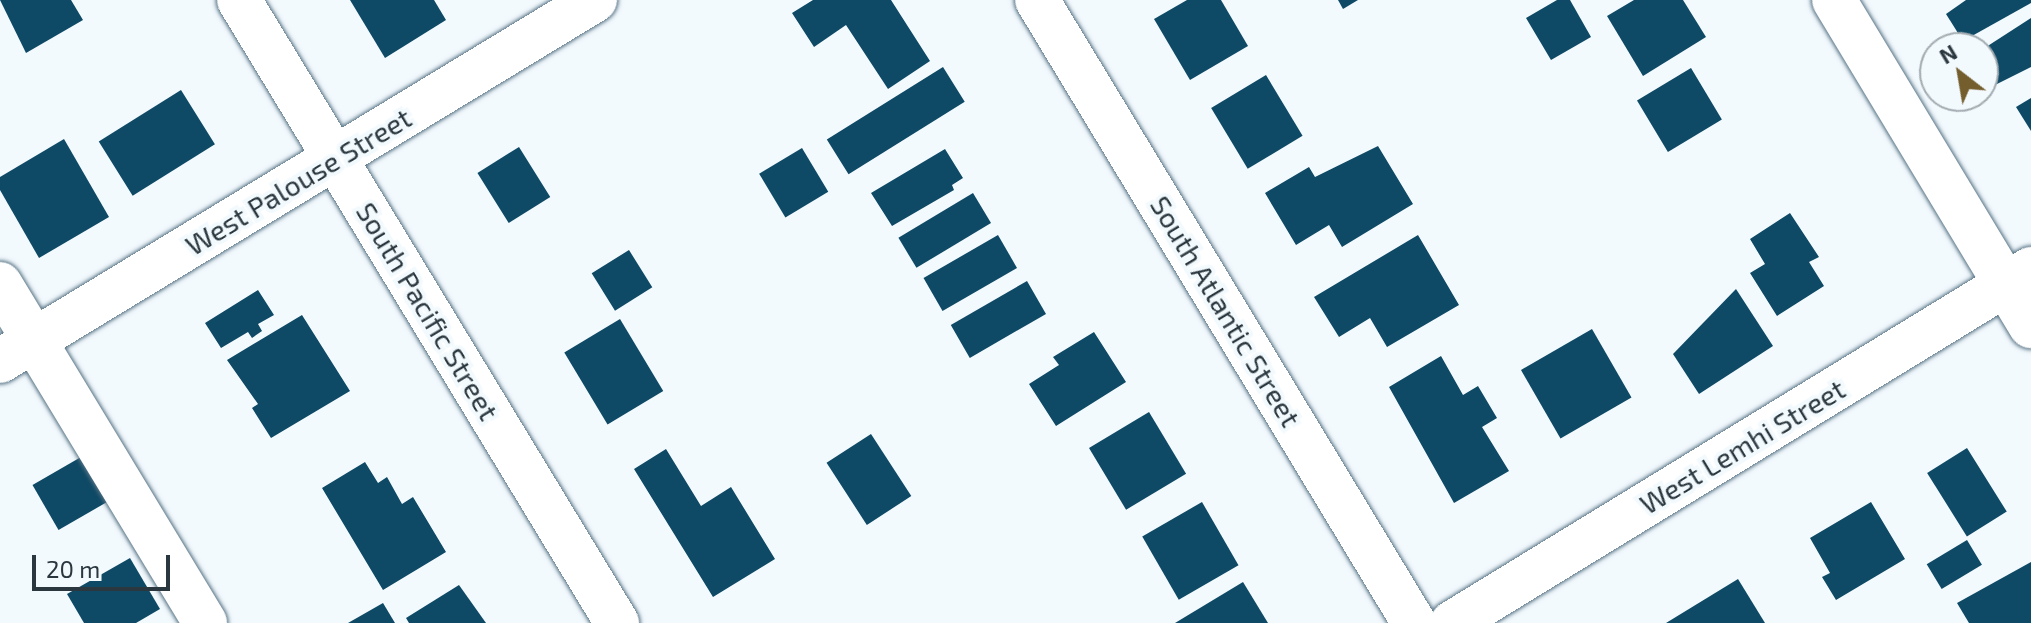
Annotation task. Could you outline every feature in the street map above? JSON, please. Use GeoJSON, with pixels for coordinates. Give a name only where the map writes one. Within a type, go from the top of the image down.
{"type":"FeatureCollection","features":[{"type":"Feature","properties":{"kind":"street","name":"South Pacific Street"},"geometry":{"type":"LineString","coordinates":[[239,0],[617,623]]}},
{"type":"Feature","properties":{"kind":"street","name":"West Palouse Street"},"geometry":{"type":"LineString","coordinates":[[17,351],[595,0]]}},
{"type":"Feature","properties":{"kind":"street","name":"South Atlantic Street"},"geometry":{"type":"LineString","coordinates":[[1037,0],[1414,623]]}},
{"type":"Feature","properties":{"kind":"street"},"geometry":{"type":"LineString","coordinates":[[1834,0],[2018,277],[2031,326]]}},
{"type":"Feature","properties":{"kind":"street","name":"West Lemhi Street"},"geometry":{"type":"LineString","coordinates":[[1452,623],[2018,277]]}},
{"type":"Feature","properties":{"kind":"street"},"geometry":{"type":"LineString","coordinates":[[0,284],[17,351],[205,623]]}},
{"type":"Feature","properties":{"kind":"building"},"geometry":{"type":"Polygon","coordinates":[[[0,0],[71,0],[83,20],[26,53],[0,0]]]}},
{"type":"Feature","properties":{"kind":"building"},"geometry":{"type":"Polygon","coordinates":[[[350,0],[434,0],[446,20],[385,58],[350,0]]]}},
{"type":"Feature","properties":{"kind":"building"},"geometry":{"type":"Polygon","coordinates":[[[813,0],[891,0],[930,61],[888,89],[846,25],[814,47],[792,13],[813,0]]]}},
{"type":"Feature","properties":{"kind":"building"},"geometry":{"type":"Polygon","coordinates":[[[1187,0],[1221,0],[1248,46],[1190,80],[1154,19],[1187,0]]]}},
{"type":"Feature","properties":{"kind":"building"},"geometry":{"type":"Polygon","coordinates":[[[1338,0],[1358,0],[1343,9],[1338,0]]]}},
{"type":"Feature","properties":{"kind":"building"},"geometry":{"type":"Polygon","coordinates":[[[1557,0],[1570,0],[1591,37],[1551,60],[1526,18],[1557,0]]]}},
{"type":"Feature","properties":{"kind":"building"},"geometry":{"type":"Polygon","coordinates":[[[1634,0],[1683,0],[1706,37],[1643,76],[1607,16],[1634,0]]]}},
{"type":"Feature","properties":{"kind":"building"},"geometry":{"type":"Polygon","coordinates":[[[1966,0],[2031,0],[2031,3],[1979,32],[1957,32],[1946,14],[1966,0]]]}},
{"type":"Feature","properties":{"kind":"building"},"geometry":{"type":"Polygon","coordinates":[[[2031,18],[2031,67],[1999,83],[1999,39],[2031,18]]]}},
{"type":"Feature","properties":{"kind":"building"},"geometry":{"type":"Polygon","coordinates":[[[943,67],[965,102],[849,174],[827,140],[943,67]]]}},
{"type":"Feature","properties":{"kind":"building"},"geometry":{"type":"Polygon","coordinates":[[[1691,68],[1722,119],[1668,152],[1637,100],[1691,68]]]}},
{"type":"Feature","properties":{"kind":"building"},"geometry":{"type":"Polygon","coordinates":[[[1266,75],[1303,136],[1248,169],[1211,108],[1266,75]]]}},
{"type":"Feature","properties":{"kind":"building"},"geometry":{"type":"Polygon","coordinates":[[[181,90],[215,144],[133,196],[99,141],[181,90]]]}},
{"type":"Feature","properties":{"kind":"building"},"geometry":{"type":"Polygon","coordinates":[[[2031,98],[2031,131],[2016,107],[2031,98]]]}},
{"type":"Feature","properties":{"kind":"building"},"geometry":{"type":"Polygon","coordinates":[[[64,139],[109,217],[39,258],[0,190],[0,177],[64,139]]]}},
{"type":"Feature","properties":{"kind":"building"},"geometry":{"type":"Polygon","coordinates":[[[1378,146],[1413,204],[1342,247],[1329,225],[1296,245],[1265,193],[1309,167],[1315,177],[1378,146]]]}},
{"type":"Feature","properties":{"kind":"building"},"geometry":{"type":"Polygon","coordinates":[[[519,147],[550,197],[509,223],[477,173],[519,147]]]}},
{"type":"Feature","properties":{"kind":"building"},"geometry":{"type":"Polygon","coordinates":[[[802,148],[828,192],[785,217],[759,174],[802,148]]]}},
{"type":"Feature","properties":{"kind":"building"},"geometry":{"type":"Polygon","coordinates":[[[945,149],[963,178],[952,185],[954,190],[892,226],[871,193],[945,149]]]}},
{"type":"Feature","properties":{"kind":"building"},"geometry":{"type":"Polygon","coordinates":[[[973,193],[991,223],[916,268],[898,238],[973,193]]]}},
{"type":"Feature","properties":{"kind":"building"},"geometry":{"type":"Polygon","coordinates":[[[1790,213],[1819,257],[1809,262],[1824,286],[1777,316],[1750,273],[1765,264],[1750,239],[1790,213]]]}},
{"type":"Feature","properties":{"kind":"building"},"geometry":{"type":"Polygon","coordinates":[[[998,235],[1017,268],[943,311],[924,278],[998,235]]]}},
{"type":"Feature","properties":{"kind":"building"},"geometry":{"type":"Polygon","coordinates":[[[1418,235],[1459,305],[1387,347],[1370,318],[1339,337],[1314,297],[1418,235]]]}},
{"type":"Feature","properties":{"kind":"building"},"geometry":{"type":"Polygon","coordinates":[[[629,250],[652,287],[615,311],[592,273],[629,250]]]}},
{"type":"Feature","properties":{"kind":"building"},"geometry":{"type":"Polygon","coordinates":[[[1027,281],[1046,314],[970,358],[951,325],[1027,281]]]}},
{"type":"Feature","properties":{"kind":"building"},"geometry":{"type":"Polygon","coordinates":[[[1736,289],[1773,346],[1699,394],[1673,354],[1736,289]]]}},
{"type":"Feature","properties":{"kind":"building"},"geometry":{"type":"Polygon","coordinates":[[[258,290],[274,315],[258,324],[262,331],[252,338],[248,332],[221,348],[205,323],[258,290]]]}},
{"type":"Feature","properties":{"kind":"building"},"geometry":{"type":"Polygon","coordinates":[[[302,315],[350,391],[271,438],[252,408],[258,404],[227,360],[302,315]]]}},
{"type":"Feature","properties":{"kind":"building"},"geometry":{"type":"Polygon","coordinates":[[[620,319],[663,391],[608,424],[564,352],[620,319]]]}},
{"type":"Feature","properties":{"kind":"building"},"geometry":{"type":"Polygon","coordinates":[[[1592,329],[1632,397],[1560,438],[1521,370],[1592,329]]]}},
{"type":"Feature","properties":{"kind":"building"},"geometry":{"type":"Polygon","coordinates":[[[1094,332],[1126,382],[1056,426],[1029,384],[1059,365],[1053,357],[1094,332]]]}},
{"type":"Feature","properties":{"kind":"building"},"geometry":{"type":"Polygon","coordinates":[[[1441,356],[1463,395],[1478,386],[1497,418],[1482,427],[1509,471],[1454,503],[1389,387],[1441,356]]]}},
{"type":"Feature","properties":{"kind":"building"},"geometry":{"type":"Polygon","coordinates":[[[1149,412],[1186,474],[1126,510],[1089,448],[1149,412]]]}},
{"type":"Feature","properties":{"kind":"building"},"geometry":{"type":"Polygon","coordinates":[[[871,434],[911,496],[867,525],[827,463],[871,434]]]}},
{"type":"Feature","properties":{"kind":"building"},"geometry":{"type":"Polygon","coordinates":[[[1967,448],[2007,512],[1967,537],[1927,473],[1967,448]]]}},
{"type":"Feature","properties":{"kind":"building"},"geometry":{"type":"Polygon","coordinates":[[[666,449],[701,506],[731,487],[775,559],[713,597],[634,469],[666,449]]]}},
{"type":"Feature","properties":{"kind":"building"},"geometry":{"type":"Polygon","coordinates":[[[81,457],[107,502],[59,530],[33,485],[81,457]]]}},
{"type":"Feature","properties":{"kind":"building"},"geometry":{"type":"Polygon","coordinates":[[[365,462],[378,483],[387,477],[402,504],[413,497],[446,552],[383,590],[322,488],[365,462]]]}},
{"type":"Feature","properties":{"kind":"building"},"geometry":{"type":"Polygon","coordinates":[[[1202,502],[1238,565],[1179,600],[1142,536],[1202,502]]]}},
{"type":"Feature","properties":{"kind":"building"},"geometry":{"type":"Polygon","coordinates":[[[1871,502],[1905,559],[1836,600],[1822,577],[1830,573],[1810,538],[1871,502]]]}},
{"type":"Feature","properties":{"kind":"building"},"geometry":{"type":"Polygon","coordinates":[[[1967,540],[1982,565],[1942,589],[1927,564],[1967,540]]]}},
{"type":"Feature","properties":{"kind":"building"},"geometry":{"type":"Polygon","coordinates":[[[130,558],[160,609],[136,623],[84,623],[67,594],[130,558]]]}},
{"type":"Feature","properties":{"kind":"building"},"geometry":{"type":"Polygon","coordinates":[[[2031,562],[2031,623],[1969,623],[1957,603],[2031,562]]]}},
{"type":"Feature","properties":{"kind":"building"},"geometry":{"type":"Polygon","coordinates":[[[1738,579],[1765,623],[1666,623],[1738,579]]]}},
{"type":"Feature","properties":{"kind":"building"},"geometry":{"type":"Polygon","coordinates":[[[1243,582],[1268,623],[1175,623],[1243,582]]]}},
{"type":"Feature","properties":{"kind":"building"},"geometry":{"type":"Polygon","coordinates":[[[459,585],[486,623],[409,623],[406,618],[459,585]]]}},
{"type":"Feature","properties":{"kind":"building"},"geometry":{"type":"Polygon","coordinates":[[[383,603],[395,623],[348,623],[383,603]]]}}]}
